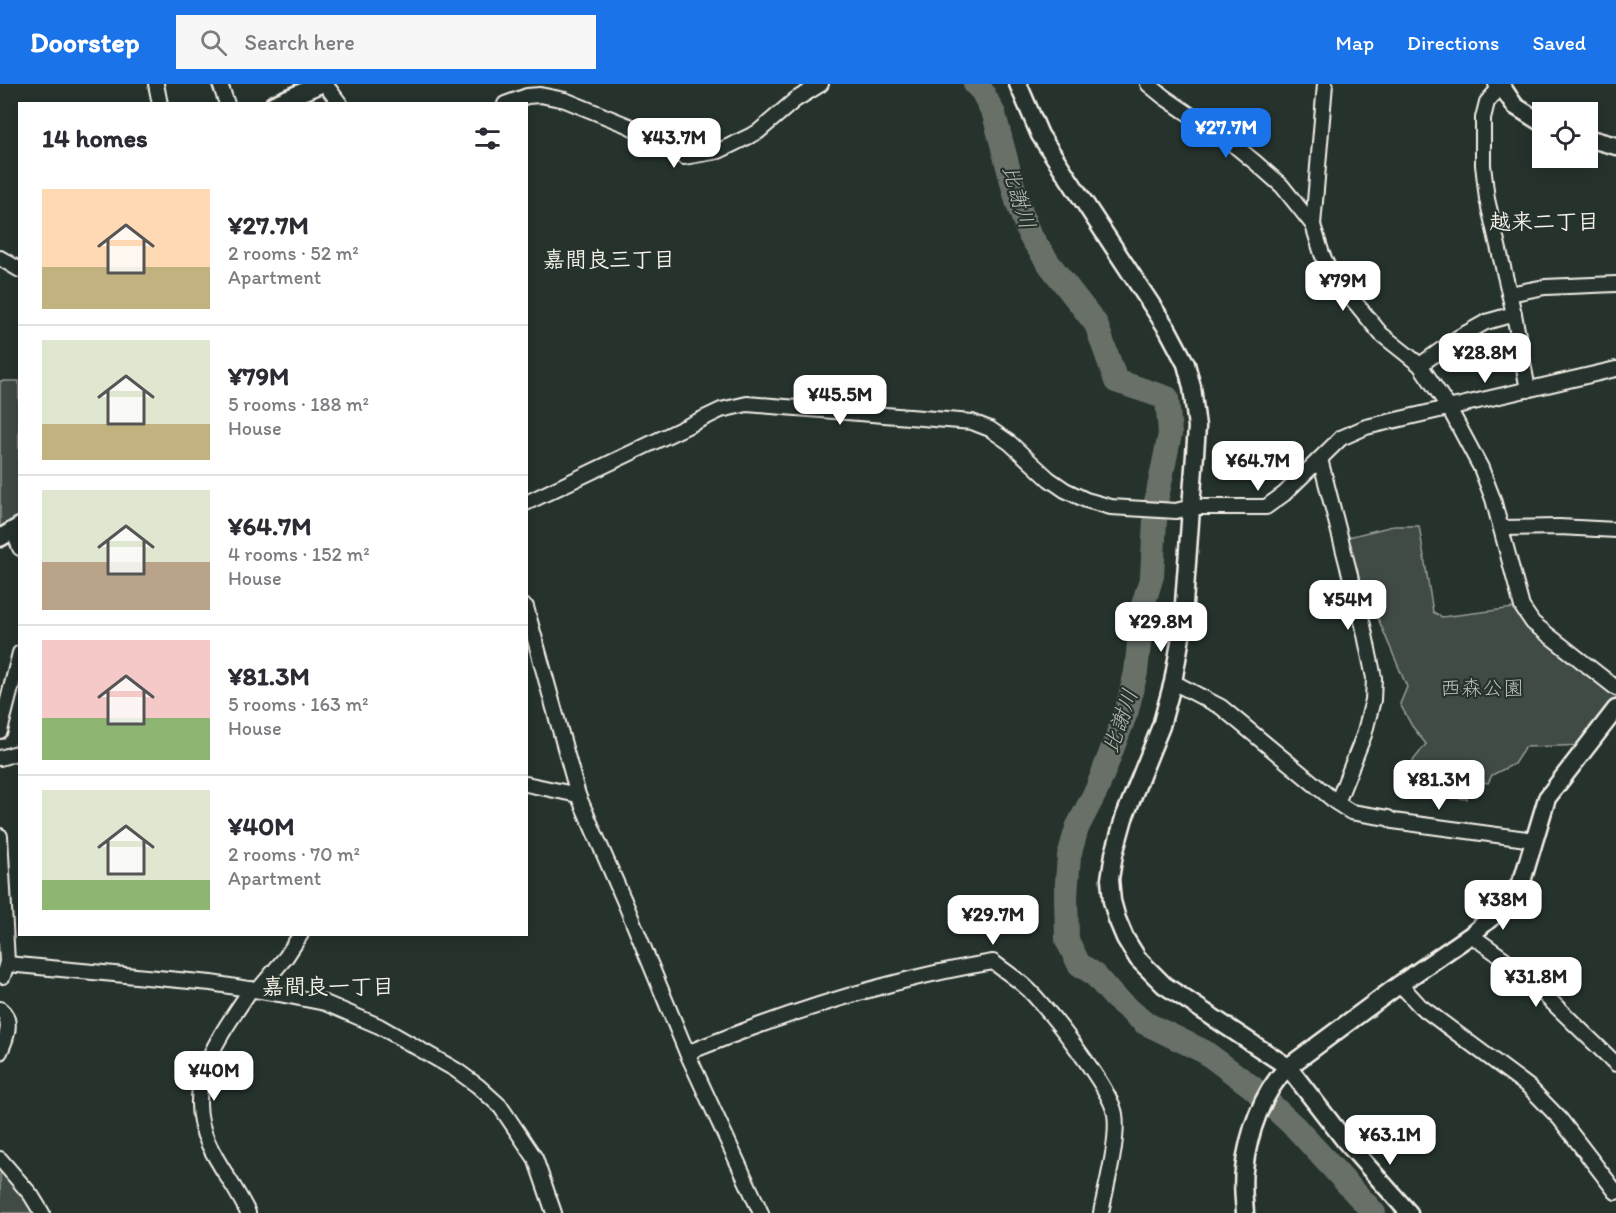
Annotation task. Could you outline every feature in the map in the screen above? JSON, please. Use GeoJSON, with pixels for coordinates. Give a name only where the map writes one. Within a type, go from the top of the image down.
{"type":"FeatureCollection","features":[{"type":"Feature","properties":{"kind":"street"},"geometry":{"type":"LineString","coordinates":[[156,84],[160,102]]}},
{"type":"Feature","properties":{"kind":"street"},"geometry":{"type":"LineString","coordinates":[[220,84],[226,102]]}},
{"type":"Feature","properties":{"kind":"street"},"geometry":{"type":"LineString","coordinates":[[279,102],[323,84],[338,102]]}},
{"type":"Feature","properties":{"kind":"street"},"geometry":{"type":"LineString","coordinates":[[510,102],[527,96],[540,95],[565,100],[629,126],[684,157],[719,152],[758,132],[795,100],[821,84]]}},
{"type":"Feature","properties":{"kind":"street"},"geometry":{"type":"LineString","coordinates":[[1017,84],[1040,135],[1168,330],[1186,364],[1192,387],[1197,427],[1183,509],[1182,631],[1173,682],[1161,726],[1124,818],[1114,854],[1110,879],[1112,901],[1117,919],[1138,959],[1164,985],[1283,1072],[1409,1213]]}},
{"type":"Feature","properties":{"kind":"street"},"geometry":{"type":"LineString","coordinates":[[1148,84],[1256,163],[1282,186],[1313,225],[1330,272],[1381,334],[1420,365],[1449,408],[1481,468],[1502,528],[1522,608],[1533,623],[1616,688]]}},
{"type":"Feature","properties":{"kind":"street"},"geometry":{"type":"LineString","coordinates":[[1313,225],[1325,84]]}},
{"type":"Feature","properties":{"kind":"street"},"geometry":{"type":"LineString","coordinates":[[1528,390],[1514,314],[1486,199],[1483,165],[1486,102],[1499,84],[1515,106],[1532,117]]}},
{"type":"Feature","properties":{"kind":"street"},"geometry":{"type":"LineString","coordinates":[[1598,141],[1616,146]]}},
{"type":"Feature","properties":{"kind":"street"},"geometry":{"type":"LineString","coordinates":[[0,258],[18,269]]}},
{"type":"Feature","properties":{"kind":"street"},"geometry":{"type":"LineString","coordinates":[[1509,294],[1545,287],[1616,284]]}},
{"type":"Feature","properties":{"kind":"street"},"geometry":{"type":"LineString","coordinates":[[1420,365],[1486,321],[1514,314]]}},
{"type":"Feature","properties":{"kind":"street"},"geometry":{"type":"LineString","coordinates":[[528,502],[703,418],[721,410],[747,404],[972,422],[1004,438],[1049,479],[1065,490],[1086,500],[1111,507],[1183,509],[1266,507],[1284,495],[1341,438],[1366,427],[1616,369]]}},
{"type":"Feature","properties":{"kind":"street"},"geometry":{"type":"LineString","coordinates":[[1320,459],[1363,625],[1374,678],[1373,700],[1364,735],[1337,803]]}},
{"type":"Feature","properties":{"kind":"street"},"geometry":{"type":"LineString","coordinates":[[1502,528],[1559,527],[1616,530]]}},
{"type":"Feature","properties":{"kind":"street"},"geometry":{"type":"LineString","coordinates":[[528,614],[578,795],[687,1053],[760,1213]]}},
{"type":"Feature","properties":{"kind":"street"},"geometry":{"type":"LineString","coordinates":[[0,731],[18,661]]}},
{"type":"Feature","properties":{"kind":"street"},"geometry":{"type":"LineString","coordinates":[[1173,682],[1221,707],[1351,812],[1388,818],[1393,821],[1534,840]]}},
{"type":"Feature","properties":{"kind":"street"},"geometry":{"type":"LineString","coordinates":[[1245,1213],[1244,1171],[1262,1105],[1283,1072],[1400,984],[1471,935],[1506,905],[1523,878],[1547,798],[1616,709]]}},
{"type":"Feature","properties":{"kind":"street"},"geometry":{"type":"LineString","coordinates":[[0,758],[18,753]]}},
{"type":"Feature","properties":{"kind":"street"},"geometry":{"type":"LineString","coordinates":[[528,784],[578,795]]}},
{"type":"Feature","properties":{"kind":"street"},"geometry":{"type":"LineString","coordinates":[[0,836],[6,922],[5,970],[211,983],[325,1004],[380,1026],[456,1070],[500,1106],[535,1158],[554,1213]]}},
{"type":"Feature","properties":{"kind":"street"},"geometry":{"type":"LineString","coordinates":[[1471,935],[1527,978],[1616,1064]]}},
{"type":"Feature","properties":{"kind":"street"},"geometry":{"type":"LineString","coordinates":[[248,1213],[208,1144],[200,1123],[198,1087],[216,1042],[254,990],[286,957],[300,936]]}},
{"type":"Feature","properties":{"kind":"street"},"geometry":{"type":"LineString","coordinates":[[687,1053],[753,1026],[884,985],[953,968],[993,962],[1028,989],[1058,1025],[1105,1089],[1115,1113],[1114,1150],[1101,1213]]}},
{"type":"Feature","properties":{"kind":"street"},"geometry":{"type":"LineString","coordinates":[[1400,984],[1420,1006],[1529,1087],[1560,1119],[1616,1192]]}},
{"type":"Feature","properties":{"kind":"street"},"geometry":{"type":"LineString","coordinates":[[0,1009],[4,1012],[8,1023],[7,1037],[0,1052]]}},
{"type":"Feature","properties":{"kind":"street"},"geometry":{"type":"LineString","coordinates":[[0,1160],[31,1195],[42,1213]]}},
{"type":"Feature","properties":{"kind":"green space"},"geometry":{"type":"Polygon","coordinates":[[[0,381],[18,381],[18,526],[0,535],[0,381]]]}},
{"type":"Feature","properties":{"kind":"green space","name":"西森公園"},"geometry":{"type":"Polygon","coordinates":[[[1393,526],[1419,526],[1433,612],[1442,617],[1522,607],[1616,688],[1616,709],[1589,745],[1525,747],[1514,764],[1492,775],[1488,783],[1470,780],[1467,799],[1455,798],[1453,787],[1431,777],[1412,762],[1426,744],[1412,726],[1400,704],[1407,687],[1374,609],[1360,615],[1340,539],[1393,526]]]}},
{"type":"Feature","properties":{"kind":"green space"},"geometry":{"type":"Polygon","coordinates":[[[0,1159],[42,1213],[0,1213],[0,1159]]]}},
{"type":"Feature","properties":{"kind":"waterway","name":"比謝川"},"geometry":{"type":"LineString","coordinates":[[975,84],[982,91],[994,114],[1017,201],[1029,234],[1096,324],[1116,381],[1167,398],[1170,434],[1156,502],[1152,576],[1143,605],[1136,672],[1127,710],[1097,789],[1077,828],[1069,856],[1066,896],[1067,940],[1079,964],[1094,974],[1114,997],[1145,1023],[1205,1052],[1252,1087],[1296,1128],[1374,1213]]}},
{"type":"Feature","properties":{"kind":"district","name":"越来二丁目"},"geometry":{"type":"Point","coordinates":[1544,221]}},
{"type":"Feature","properties":{"kind":"district","name":"嘉間良三丁目"},"geometry":{"type":"Point","coordinates":[609,259]}},
{"type":"Feature","properties":{"kind":"district","name":"嘉間良一丁目"},"geometry":{"type":"Point","coordinates":[328,986]}}]}
